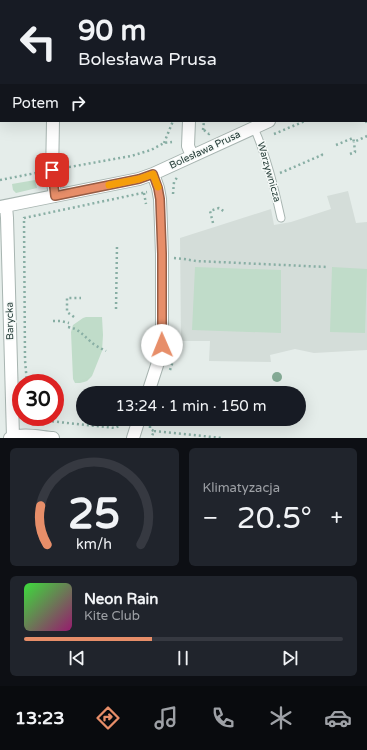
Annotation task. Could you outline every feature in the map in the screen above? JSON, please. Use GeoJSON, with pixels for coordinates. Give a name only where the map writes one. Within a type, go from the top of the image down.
{"type":"FeatureCollection","features":[{"type":"Feature","properties":{"kind":"street"},"geometry":{"type":"LineString","coordinates":[[52,122],[52,170],[55,196]]}},
{"type":"Feature","properties":{"kind":"street"},"geometry":{"type":"LineString","coordinates":[[189,122],[188,146],[192,156]]}},
{"type":"Feature","properties":{"kind":"street","name":"Bolesława Prusa"},"geometry":{"type":"LineString","coordinates":[[3,206],[139,179],[267,122]]}},
{"type":"Feature","properties":{"kind":"street"},"geometry":{"type":"LineString","coordinates":[[150,386],[162,350],[162,254],[160,199],[153,174]]}},
{"type":"Feature","properties":{"kind":"street","name":"Barycka"},"geometry":{"type":"LineString","coordinates":[[3,206],[8,218],[11,437]]}},
{"type":"Feature","properties":{"kind":"street"},"geometry":{"type":"LineString","coordinates":[[133,438],[141,426]]}},
{"type":"Feature","properties":{"kind":"street"},"geometry":{"type":"LineString","coordinates":[[11,437],[27,436],[53,438]]}},
{"type":"Feature","properties":{"kind":"lane","name":"Warzywnicza"},"geometry":{"type":"LineString","coordinates":[[254,128],[261,144],[271,177],[281,218]]}},
{"type":"Feature","properties":{"kind":"path"},"geometry":{"type":"LineString","coordinates":[[164,143],[172,122]]}},
{"type":"Feature","properties":{"kind":"path"},"geometry":{"type":"LineString","coordinates":[[200,132],[204,130],[204,122]]}},
{"type":"Feature","properties":{"kind":"path"},"geometry":{"type":"LineString","coordinates":[[354,142],[367,136]]}},
{"type":"Feature","properties":{"kind":"path"},"geometry":{"type":"LineString","coordinates":[[336,145],[353,138],[355,152],[350,154]]}},
{"type":"Feature","properties":{"kind":"path"},"geometry":{"type":"LineString","coordinates":[[0,180],[131,156],[150,150],[164,143],[172,142]]}},
{"type":"Feature","properties":{"kind":"path"},"geometry":{"type":"LineString","coordinates":[[271,177],[294,165],[322,155],[321,152]]}},
{"type":"Feature","properties":{"kind":"path"},"geometry":{"type":"LineString","coordinates":[[27,374],[24,218],[144,193],[147,209]]}},
{"type":"Feature","properties":{"kind":"path"},"geometry":{"type":"LineString","coordinates":[[213,222],[210,211],[219,208],[225,212]]}},
{"type":"Feature","properties":{"kind":"path"},"geometry":{"type":"LineString","coordinates":[[116,310],[117,245]]}},
{"type":"Feature","properties":{"kind":"path"},"geometry":{"type":"LineString","coordinates":[[174,258],[184,258],[196,262],[327,267]]}},
{"type":"Feature","properties":{"kind":"path"},"geometry":{"type":"LineString","coordinates":[[74,317],[67,312],[67,298],[81,298]]}},
{"type":"Feature","properties":{"kind":"path"},"geometry":{"type":"LineString","coordinates":[[25,321],[30,321]]}},
{"type":"Feature","properties":{"kind":"path"},"geometry":{"type":"LineString","coordinates":[[53,321],[61,321],[69,325],[79,331],[91,342],[106,351]]}},
{"type":"Feature","properties":{"kind":"path"},"geometry":{"type":"LineString","coordinates":[[64,422],[76,423]]}},
{"type":"Feature","properties":{"kind":"path"},"geometry":{"type":"LineString","coordinates":[[97,426],[114,430],[119,426]]}},
{"type":"Feature","properties":{"kind":"path"},"geometry":{"type":"LineString","coordinates":[[148,426],[154,431],[222,438]]}},
{"type":"Feature","properties":{"kind":"path"},"geometry":{"type":"LineString","coordinates":[[152,436],[154,431]]}},
{"type":"Feature","properties":{"kind":"shaded area"},"geometry":{"type":"Polygon","coordinates":[[[348,191],[356,223],[367,222],[367,350],[314,353],[295,349],[270,355],[271,362],[209,361],[210,341],[181,341],[180,238],[271,209],[274,225],[291,222],[331,209],[327,196],[348,191]]]}},
{"type":"Feature","properties":{"kind":"green space"},"geometry":{"type":"Polygon","coordinates":[[[35,180],[37,188],[16,193],[13,190],[12,184],[35,180]]]}},
{"type":"Feature","properties":{"kind":"green space"},"geometry":{"type":"Polygon","coordinates":[[[195,267],[281,270],[281,333],[192,330],[195,267]]]}},
{"type":"Feature","properties":{"kind":"green space"},"geometry":{"type":"Polygon","coordinates":[[[332,267],[367,269],[365,333],[330,332],[332,267]]]}},
{"type":"Feature","properties":{"kind":"green space"},"geometry":{"type":"Polygon","coordinates":[[[86,317],[102,317],[102,351],[92,376],[87,381],[75,383],[73,379],[71,332],[73,325],[86,317]]]}},
{"type":"Feature","properties":{"kind":"slow traffic"},"geometry":{"type":"LineString","coordinates":[[109,185],[139,179],[153,174],[158,187]]}},
{"type":"Feature","properties":{"kind":"route"},"geometry":{"type":"LineString","coordinates":[[52,170],[55,196],[139,179],[153,174],[160,199],[162,254],[162,345]]}}]}
